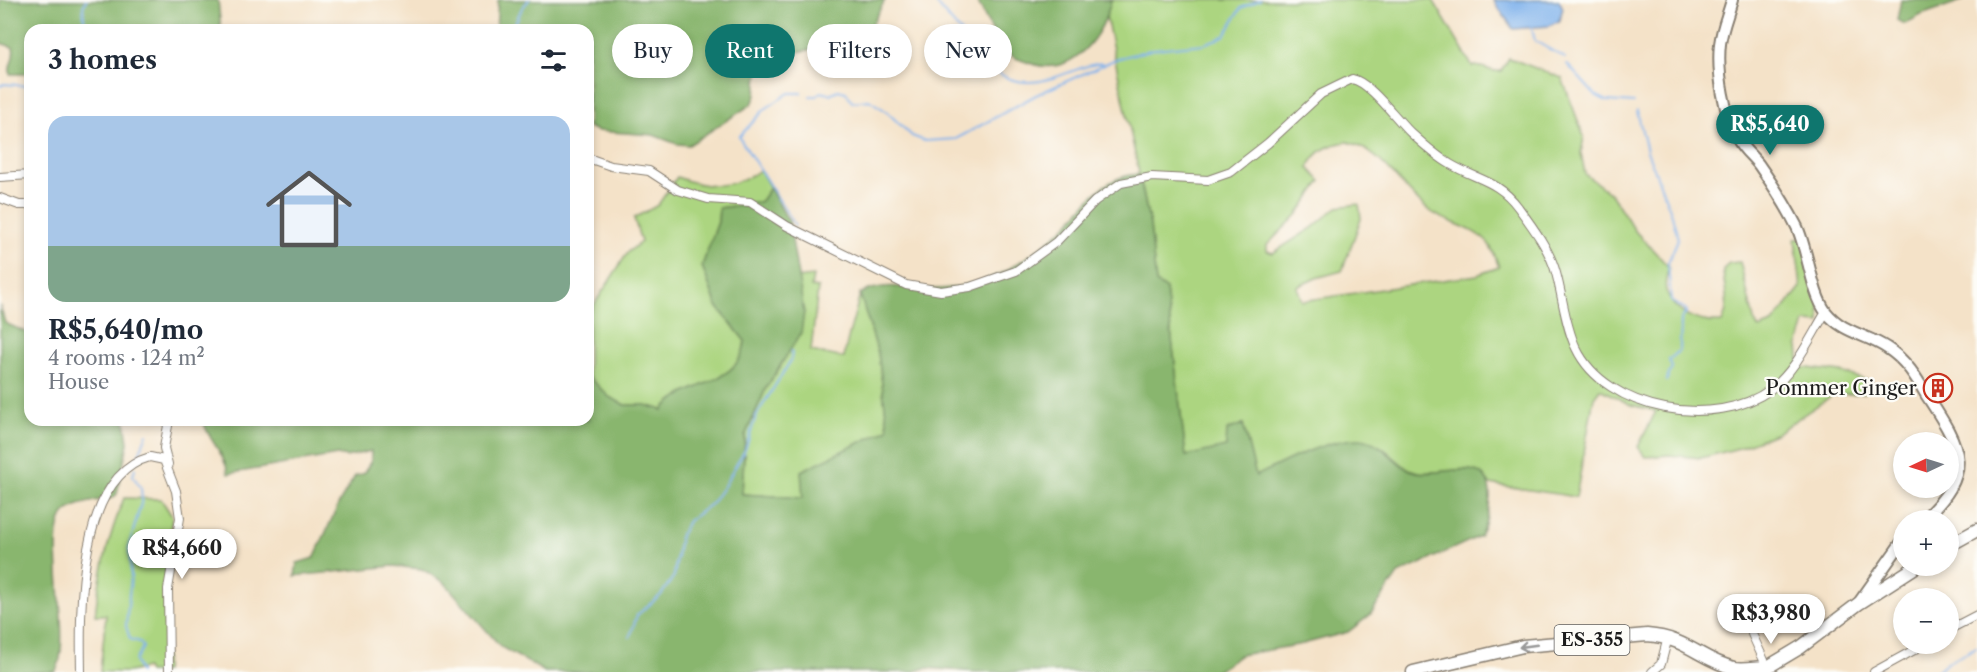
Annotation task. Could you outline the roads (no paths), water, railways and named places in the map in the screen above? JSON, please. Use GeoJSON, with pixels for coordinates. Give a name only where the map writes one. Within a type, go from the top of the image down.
{"type":"FeatureCollection","features":[{"type":"Feature","properties":{"kind":"main road"},"geometry":{"type":"LineString","coordinates":[[1959,540],[1977,530]]}},
{"type":"Feature","properties":{"kind":"main road"},"geometry":{"type":"LineString","coordinates":[[1765,670],[1901,576]]}},
{"type":"Feature","properties":{"kind":"main road","name":"ES-355"},"geometry":{"type":"LineString","coordinates":[[1413,672],[1522,646],[1647,635],[1668,637],[1727,669],[1765,670]]}},
{"type":"Feature","properties":{"kind":"street"},"geometry":{"type":"LineString","coordinates":[[1732,0],[1720,46],[1723,82],[1733,130],[1775,189],[1797,227],[1810,261],[1819,302],[1826,312],[1837,325],[1870,338],[1901,358],[1949,429],[1958,454],[1955,481],[1943,502],[1934,510]]}},
{"type":"Feature","properties":{"kind":"street"},"geometry":{"type":"LineString","coordinates":[[594,160],[610,166],[649,171],[678,190],[708,199],[750,202],[787,226],[906,285],[941,291],[970,286],[1016,271],[1056,242],[1095,201],[1121,183],[1152,177],[1208,180],[1230,172],[1254,155],[1321,94],[1343,81],[1352,79],[1364,83],[1395,118],[1449,164],[1497,185],[1507,192],[1533,228],[1555,270],[1576,348],[1597,376],[1620,391],[1654,405],[1685,412],[1723,411],[1772,389],[1783,378],[1826,312]]}},
{"type":"Feature","properties":{"kind":"street"},"geometry":{"type":"LineString","coordinates":[[0,177],[24,175]]}},
{"type":"Feature","properties":{"kind":"street"},"geometry":{"type":"LineString","coordinates":[[0,198],[24,205]]}},
{"type":"Feature","properties":{"kind":"street"},"geometry":{"type":"LineString","coordinates":[[168,426],[164,448],[176,491],[180,518],[168,589],[169,672]]}},
{"type":"Feature","properties":{"kind":"street"},"geometry":{"type":"LineString","coordinates":[[81,672],[83,566],[94,522],[103,501],[126,470],[150,457],[164,460],[176,491]]}},
{"type":"Feature","properties":{"kind":"street"},"geometry":{"type":"LineString","coordinates":[[1858,604],[1893,555]]}},
{"type":"Feature","properties":{"kind":"street"},"geometry":{"type":"LineString","coordinates":[[1959,624],[1977,615]]}},
{"type":"Feature","properties":{"kind":"street"},"geometry":{"type":"LineString","coordinates":[[1752,634],[1765,670]]}},
{"type":"Feature","properties":{"kind":"street"},"geometry":{"type":"LineString","coordinates":[[1652,672],[1660,664],[1668,637]]}},
{"type":"Feature","properties":{"kind":"street"},"geometry":{"type":"LineString","coordinates":[[1874,672],[1907,654]]}},
{"type":"Feature","properties":{"kind":"water"},"geometry":{"type":"Polygon","coordinates":[[[1493,0],[1559,0],[1563,8],[1559,21],[1549,26],[1513,29],[1493,0]]]}},
{"type":"Feature","properties":{"kind":"waterway"},"geometry":{"type":"LineString","coordinates":[[84,24],[83,7],[86,0]]}},
{"type":"Feature","properties":{"kind":"waterway"},"geometry":{"type":"LineString","coordinates":[[515,24],[522,8],[529,0]]}},
{"type":"Feature","properties":{"kind":"waterway"},"geometry":{"type":"LineString","coordinates":[[934,0],[989,65],[1015,81],[1040,81],[1102,63]]}},
{"type":"Feature","properties":{"kind":"waterway"},"geometry":{"type":"LineString","coordinates":[[810,96],[817,96],[821,92],[830,94],[838,90],[846,92],[852,102],[869,100],[886,111],[912,136],[925,141],[956,139],[1036,95],[1116,59],[1154,49],[1204,44],[1217,39],[1225,35],[1241,8],[1260,0]]}},
{"type":"Feature","properties":{"kind":"waterway"},"geometry":{"type":"LineString","coordinates":[[1531,25],[1535,41],[1565,58]]}},
{"type":"Feature","properties":{"kind":"waterway"},"geometry":{"type":"LineString","coordinates":[[1567,64],[1595,95],[1607,101],[1634,103]]}},
{"type":"Feature","properties":{"kind":"waterway"},"geometry":{"type":"LineString","coordinates":[[0,86],[4,84],[24,86]]}},
{"type":"Feature","properties":{"kind":"waterway"},"geometry":{"type":"LineString","coordinates":[[795,225],[739,137],[765,109],[789,93],[801,93]]}},
{"type":"Feature","properties":{"kind":"waterway"},"geometry":{"type":"LineString","coordinates":[[1637,111],[1647,151],[1672,215],[1678,239],[1668,263],[1671,301],[1687,311],[1681,320],[1680,350],[1669,360],[1672,367],[1666,381]]}},
{"type":"Feature","properties":{"kind":"waterway"},"geometry":{"type":"LineString","coordinates":[[630,637],[637,615],[661,595],[674,576],[680,536],[688,521],[712,503],[724,486],[745,450],[756,416],[791,360],[792,351]]}},
{"type":"Feature","properties":{"kind":"waterway"},"geometry":{"type":"LineString","coordinates":[[136,462],[147,434]]}},
{"type":"Feature","properties":{"kind":"waterway"},"geometry":{"type":"LineString","coordinates":[[135,468],[133,476],[141,488],[142,500],[129,546],[131,575],[126,626],[130,639],[140,642],[143,647],[135,661],[140,672]]}},
{"type":"Feature","properties":{"kind":"waterway"},"geometry":{"type":"LineString","coordinates":[[1936,672],[1946,663],[1977,647]]}},
{"type":"Feature","properties":{"kind":"place","name":"Pommer Ginger"},"geometry":{"type":"Point","coordinates":[1938,388]}}]}
